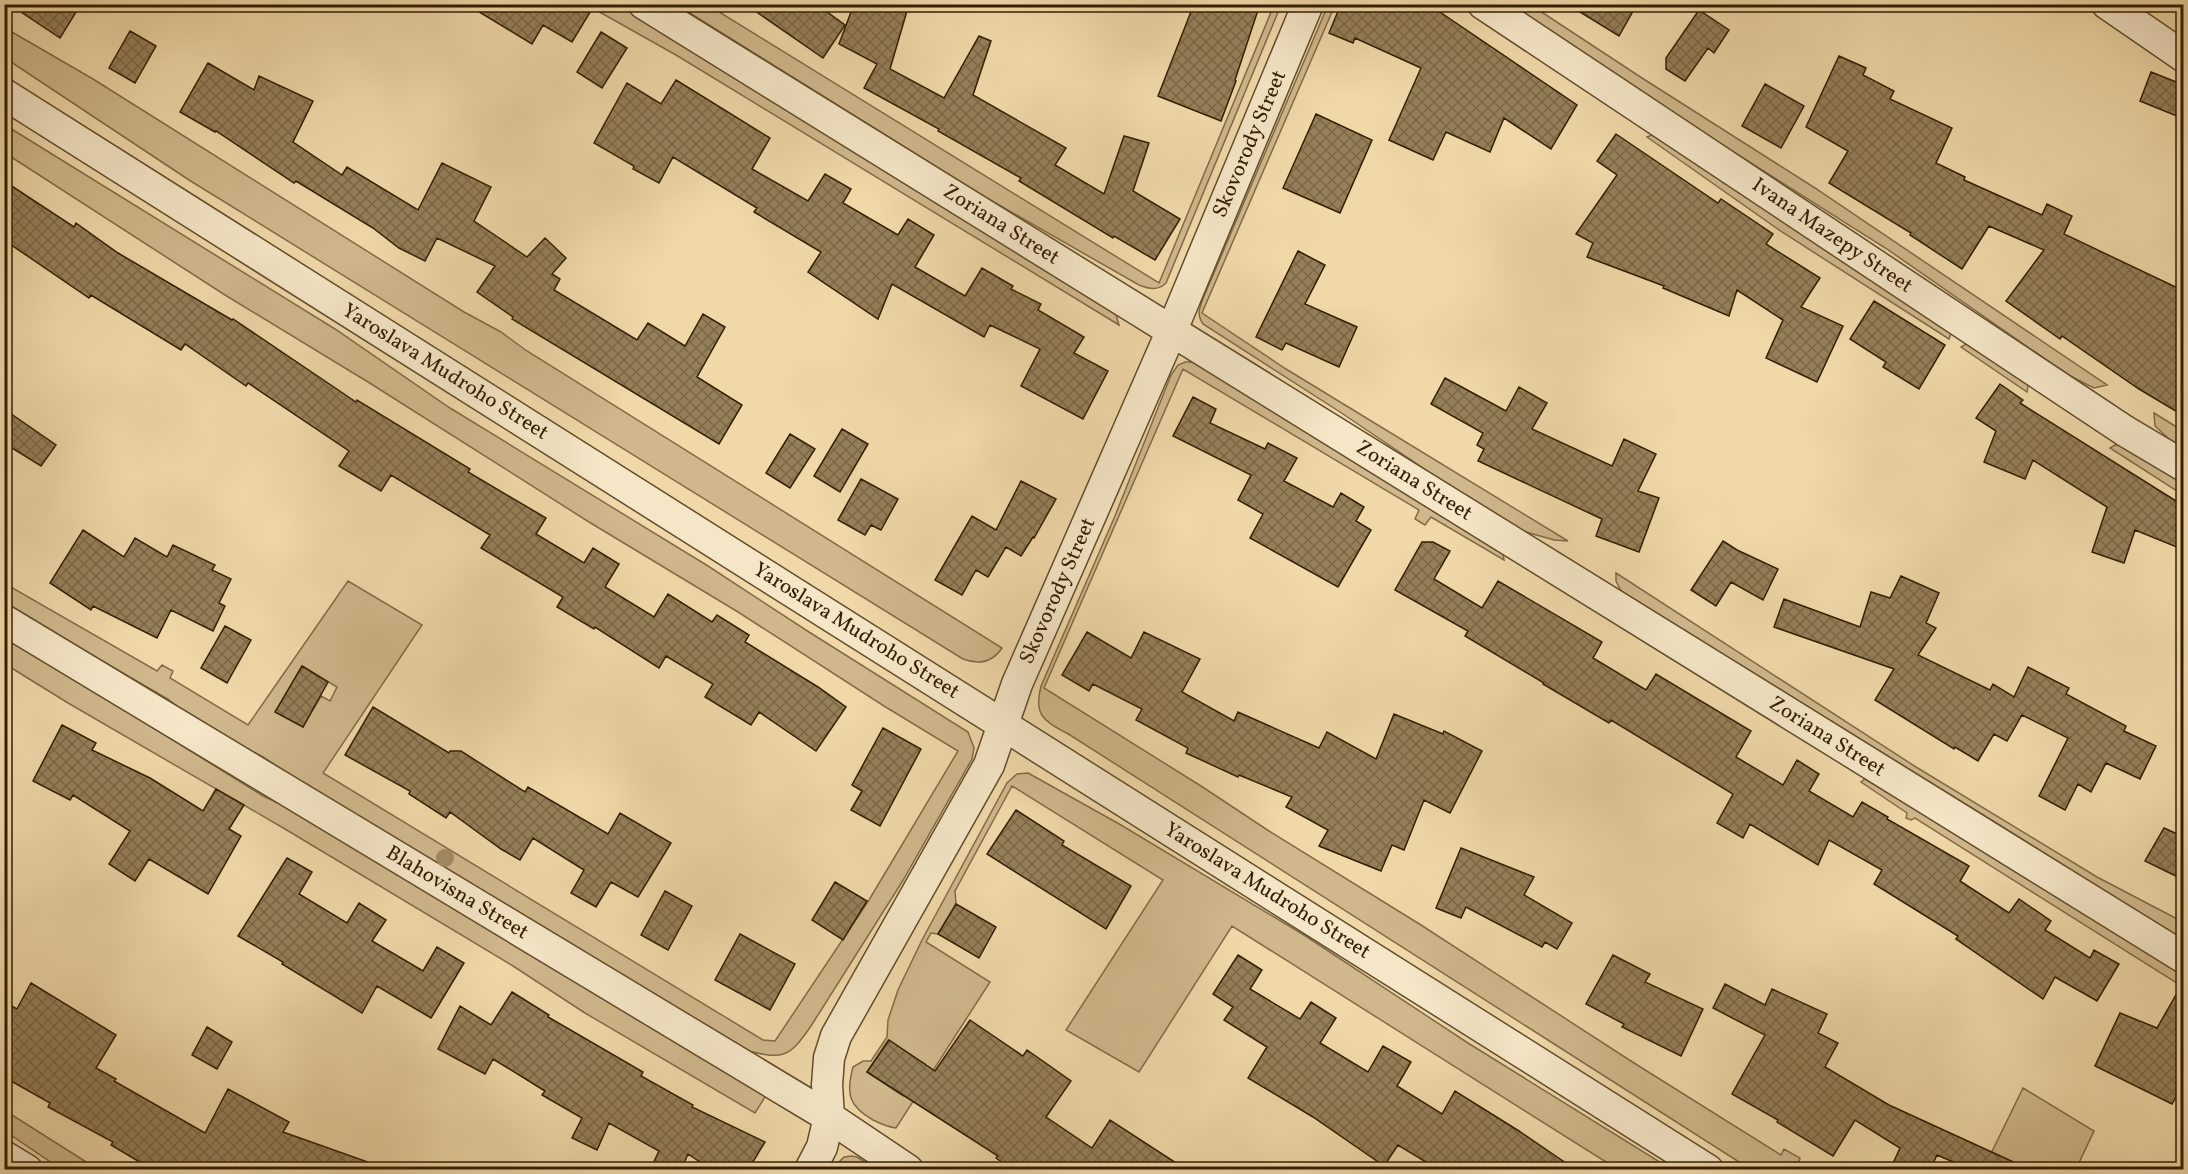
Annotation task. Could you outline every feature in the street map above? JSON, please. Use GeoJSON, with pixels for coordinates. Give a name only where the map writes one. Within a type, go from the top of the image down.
{"type":"FeatureCollection","features":[{"type":"Feature","properties":{"kind":"street","name":"Zoriana Street"},"geometry":{"type":"LineString","coordinates":[[644,4],[2184,958]]}},
{"type":"Feature","properties":{"kind":"street","name":"Skovorody Street"},"geometry":{"type":"LineString","coordinates":[[810,1170],[822,1147],[829,1118],[827,1085],[829,1058],[836,1036],[989,765],[1017,684],[1172,330],[1308,4]]}},
{"type":"Feature","properties":{"kind":"street","name":"Ivana Mazepy Street"},"geometry":{"type":"LineString","coordinates":[[1483,4],[2125,430],[2184,466]]}},
{"type":"Feature","properties":{"kind":"street"},"geometry":{"type":"LineString","coordinates":[[2107,4],[2184,57]]}},
{"type":"Feature","properties":{"kind":"street","name":"Yaroslava Mudroho Street"},"geometry":{"type":"LineString","coordinates":[[4,94],[1708,1170]]}},
{"type":"Feature","properties":{"kind":"street","name":"Blahovisna Street"},"geometry":{"type":"LineString","coordinates":[[4,620],[829,1118],[908,1170]]}},
{"type":"Feature","properties":{"kind":"street"},"geometry":{"type":"LineString","coordinates":[[4,1156],[27,1170]]}},
{"type":"Feature","properties":{"kind":"shaded area"},"geometry":{"type":"Polygon","coordinates":[[[587,5],[623,5],[1115,311],[1119,325],[676,55],[587,5]]]}},
{"type":"Feature","properties":{"kind":"shaded area"},"geometry":{"type":"Polygon","coordinates":[[[677,5],[708,5],[1159,283],[1274,5],[1281,5],[1166,283],[1160,287],[1146,288],[985,197],[677,5]]]}},
{"type":"Feature","properties":{"kind":"shaded area"},"geometry":{"type":"Polygon","coordinates":[[[1328,5],[1335,5],[1202,313],[1286,369],[1568,541],[1554,540],[1526,532],[1481,507],[1201,321],[1199,312],[1202,301],[1328,5]]]}},
{"type":"Feature","properties":{"kind":"shaded area"},"geometry":{"type":"Polygon","coordinates":[[[1508,5],[1531,5],[1815,188],[2107,385],[2094,388],[2068,375],[1887,249],[1631,87],[1508,5]]]}},
{"type":"Feature","properties":{"kind":"shaded area"},"geometry":{"type":"Polygon","coordinates":[[[5,28],[93,79],[464,312],[501,332],[527,351],[1002,648],[989,660],[974,662],[963,659],[189,180],[5,58],[5,28]]]}},
{"type":"Feature","properties":{"kind":"shaded area"},"geometry":{"type":"Polygon","coordinates":[[[5,125],[335,329],[450,408],[708,566],[968,732],[974,748],[972,759],[902,882],[797,1045],[784,1054],[777,1055],[745,1050],[354,816],[263,757],[197,722],[168,699],[5,605],[4,583],[157,671],[162,665],[173,671],[170,678],[248,725],[348,581],[422,625],[323,773],[763,1040],[775,1041],[869,900],[958,751],[738,612],[225,295],[5,153],[5,125]],[[302,666],[276,712],[303,727],[321,696],[330,701],[337,687],[302,666]]]}},
{"type":"Feature","properties":{"kind":"shaded area"},"geometry":{"type":"Polygon","coordinates":[[[1654,134],[1951,333],[1949,339],[1782,232],[1647,137],[1654,134]]]}},
{"type":"Feature","properties":{"kind":"shaded area"},"geometry":{"type":"Polygon","coordinates":[[[1968,343],[2029,379],[2027,392],[1961,347],[1968,343]]]}},
{"type":"Feature","properties":{"kind":"shaded area"},"geometry":{"type":"Polygon","coordinates":[[[1192,362],[1207,368],[1414,496],[1503,554],[1504,560],[1431,517],[1425,525],[1415,519],[1419,510],[1183,369],[1044,688],[1781,1155],[1784,1149],[1800,1158],[1798,1166],[1803,1169],[1750,1169],[1043,717],[1039,705],[1041,686],[1115,516],[1171,375],[1178,365],[1192,362]]]}},
{"type":"Feature","properties":{"kind":"shaded area"},"geometry":{"type":"Polygon","coordinates":[[[2154,413],[2183,431],[2183,448],[2155,426],[2154,413]]]}},
{"type":"Feature","properties":{"kind":"shaded area"},"geometry":{"type":"Polygon","coordinates":[[[2122,445],[2183,479],[2183,495],[2110,448],[2122,445]]]}},
{"type":"Feature","properties":{"kind":"shaded area"},"geometry":{"type":"Polygon","coordinates":[[[1616,573],[1916,767],[2097,877],[2183,922],[2183,941],[1621,591],[1616,581],[1616,573]]]}},
{"type":"Feature","properties":{"kind":"shaded area"},"geometry":{"type":"Polygon","coordinates":[[[4,635],[263,796],[315,820],[691,1052],[764,1094],[765,1097],[755,1113],[585,1013],[513,966],[285,829],[68,703],[5,664],[4,635]]]}},
{"type":"Feature","properties":{"kind":"shaded area"},"geometry":{"type":"Polygon","coordinates":[[[1028,773],[1121,825],[1304,935],[1468,1043],[1671,1169],[1617,1169],[1232,926],[1139,1072],[1066,1030],[1163,880],[1012,786],[955,891],[956,904],[938,934],[931,933],[926,942],[990,982],[896,1128],[873,1120],[858,1109],[851,1098],[850,1084],[853,1067],[863,1061],[871,1061],[887,1037],[888,1020],[898,990],[922,940],[1007,783],[1017,774],[1028,773]],[[888,1040],[867,1072],[903,1096],[925,1064],[888,1040]]]}},
{"type":"Feature","properties":{"kind":"shaded area"},"geometry":{"type":"Polygon","coordinates":[[[1865,779],[2183,971],[2183,987],[1915,818],[1911,820],[1906,818],[1907,813],[1861,782],[1865,779]]]}},
{"type":"Feature","properties":{"kind":"shaded area"},"geometry":{"type":"Polygon","coordinates":[[[2023,1088],[2094,1131],[2076,1169],[1983,1170],[2023,1088]]]}},
{"type":"Feature","properties":{"kind":"shaded area"},"geometry":{"type":"Polygon","coordinates":[[[4,1110],[98,1169],[63,1169],[55,1165],[5,1131],[4,1110]]]}},
{"type":"Feature","properties":{"kind":"shaded area"},"geometry":{"type":"Polygon","coordinates":[[[852,1156],[876,1169],[832,1169],[844,1157],[852,1156]]]}},
{"type":"Feature","properties":{"kind":"building"},"geometry":{"type":"Polygon","coordinates":[[[9,4],[81,4],[60,38],[9,4]]]}},
{"type":"Feature","properties":{"kind":"building"},"geometry":{"type":"Polygon","coordinates":[[[466,4],[595,4],[572,42],[543,25],[532,44],[466,4]]]}},
{"type":"Feature","properties":{"kind":"building"},"geometry":{"type":"Polygon","coordinates":[[[745,4],[816,4],[845,25],[823,58],[745,4]]]}},
{"type":"Feature","properties":{"kind":"building"},"geometry":{"type":"Polygon","coordinates":[[[854,4],[909,4],[890,69],[944,98],[979,36],[991,41],[973,95],[1066,148],[1055,165],[1104,194],[1124,136],[1149,143],[1133,191],[1180,219],[1155,260],[1114,236],[1113,238],[1019,181],[1021,178],[938,131],[939,129],[864,88],[877,64],[839,44],[854,4]]]}},
{"type":"Feature","properties":{"kind":"building"},"geometry":{"type":"Polygon","coordinates":[[[1194,4],[1218,12],[1220,4],[1260,4],[1221,121],[1158,96],[1194,4]]]}},
{"type":"Feature","properties":{"kind":"building"},"geometry":{"type":"Polygon","coordinates":[[[1341,4],[1428,4],[1577,105],[1551,149],[1504,118],[1490,152],[1446,132],[1433,160],[1389,140],[1421,68],[1355,38],[1353,43],[1329,33],[1341,4]]]}},
{"type":"Feature","properties":{"kind":"building"},"geometry":{"type":"Polygon","coordinates":[[[1567,4],[1637,4],[1619,36],[1567,4]]]}},
{"type":"Feature","properties":{"kind":"building"},"geometry":{"type":"Polygon","coordinates":[[[1699,10],[1729,30],[1714,53],[1708,48],[1685,81],[1666,69],[1666,58],[1699,10]]]}},
{"type":"Feature","properties":{"kind":"building"},"geometry":{"type":"Polygon","coordinates":[[[130,31],[156,46],[135,83],[109,68],[130,31]]]}},
{"type":"Feature","properties":{"kind":"building"},"geometry":{"type":"Polygon","coordinates":[[[601,32],[627,48],[602,88],[577,72],[601,32]]]}},
{"type":"Feature","properties":{"kind":"building"},"geometry":{"type":"Polygon","coordinates":[[[1839,56],[1866,68],[1863,75],[1894,91],[1890,99],[1952,128],[1936,163],[1965,177],[1964,180],[2042,215],[2047,204],[2072,216],[2064,234],[2184,291],[2184,416],[2139,389],[2062,336],[2060,339],[2006,301],[2044,250],[1989,226],[1962,269],[1910,235],[1911,233],[1829,183],[1848,151],[1806,127],[1839,56]]]}},
{"type":"Feature","properties":{"kind":"building"},"geometry":{"type":"Polygon","coordinates":[[[208,63],[254,90],[259,76],[313,101],[293,142],[342,175],[347,167],[418,210],[442,163],[491,187],[474,221],[527,257],[545,238],[566,258],[552,274],[560,279],[554,290],[637,340],[648,323],[685,346],[703,314],[725,327],[697,377],[742,405],[719,444],[512,319],[513,317],[477,292],[495,266],[437,238],[425,261],[399,248],[373,228],[296,181],[294,183],[216,131],[180,112],[208,63]]]}},
{"type":"Feature","properties":{"kind":"building"},"geometry":{"type":"Polygon","coordinates":[[[2151,72],[2184,85],[2184,119],[2140,101],[2151,72]]]}},
{"type":"Feature","properties":{"kind":"building"},"geometry":{"type":"Polygon","coordinates":[[[676,80],[770,138],[752,169],[808,201],[825,174],[851,189],[843,203],[898,235],[908,219],[934,235],[915,267],[965,296],[982,268],[1013,286],[1011,289],[1041,304],[1038,310],[1084,337],[1074,353],[1108,371],[1083,419],[1021,386],[1040,349],[990,325],[984,337],[892,284],[878,319],[808,272],[821,252],[754,212],[757,208],[673,157],[659,183],[594,143],[627,83],[661,104],[676,80]]]}},
{"type":"Feature","properties":{"kind":"building"},"geometry":{"type":"Polygon","coordinates":[[[1765,84],[1804,106],[1781,148],[1742,126],[1765,84]]]}},
{"type":"Feature","properties":{"kind":"building"},"geometry":{"type":"Polygon","coordinates":[[[1316,114],[1372,140],[1340,213],[1283,188],[1316,114]]]}},
{"type":"Feature","properties":{"kind":"building"},"geometry":{"type":"Polygon","coordinates":[[[1616,134],[1718,203],[1721,199],[1773,234],[1766,244],[1820,278],[1801,307],[1843,326],[1817,382],[1766,358],[1783,320],[1737,290],[1729,316],[1663,288],[1664,286],[1587,257],[1593,243],[1576,234],[1617,175],[1597,161],[1616,134]]]}},
{"type":"Feature","properties":{"kind":"building"},"geometry":{"type":"Polygon","coordinates":[[[4,181],[74,227],[76,223],[118,253],[233,319],[356,402],[357,400],[470,469],[468,472],[546,518],[536,534],[584,563],[593,548],[619,564],[605,587],[654,617],[668,594],[712,622],[717,615],[749,635],[745,642],[846,707],[816,751],[759,712],[751,725],[705,697],[713,684],[666,656],[659,668],[595,627],[594,629],[557,607],[563,597],[481,548],[490,535],[391,475],[381,491],[339,466],[349,451],[248,383],[246,386],[185,344],[181,350],[91,295],[89,298],[4,240],[4,181]]]}},
{"type":"Feature","properties":{"kind":"building"},"geometry":{"type":"Polygon","coordinates":[[[1298,251],[1325,265],[1305,304],[1357,327],[1339,367],[1286,343],[1282,350],[1256,337],[1298,251]]]}},
{"type":"Feature","properties":{"kind":"building"},"geometry":{"type":"Polygon","coordinates":[[[1874,301],[1945,345],[1919,389],[1883,367],[1886,362],[1850,339],[1874,301]]]}},
{"type":"Feature","properties":{"kind":"building"},"geometry":{"type":"Polygon","coordinates":[[[1445,378],[1506,411],[1519,387],[1547,403],[1532,429],[1612,466],[1624,439],[1656,454],[1638,491],[1659,498],[1639,552],[1596,536],[1602,519],[1478,461],[1484,449],[1477,445],[1483,433],[1431,404],[1445,378]]]}},
{"type":"Feature","properties":{"kind":"building"},"geometry":{"type":"Polygon","coordinates":[[[2000,384],[2023,400],[2020,403],[2184,506],[2184,550],[2135,530],[2124,563],[2092,552],[2107,507],[2033,460],[2025,479],[1984,462],[1996,431],[1976,418],[2000,384]]]}},
{"type":"Feature","properties":{"kind":"building"},"geometry":{"type":"Polygon","coordinates":[[[1193,397],[1216,409],[1210,423],[1265,449],[1268,443],[1297,458],[1284,481],[1333,507],[1341,493],[1364,507],[1356,521],[1371,530],[1338,587],[1250,538],[1263,514],[1238,500],[1251,475],[1173,436],[1193,397]]]}},
{"type":"Feature","properties":{"kind":"building"},"geometry":{"type":"Polygon","coordinates":[[[4,409],[56,445],[41,466],[4,443],[4,409]]]}},
{"type":"Feature","properties":{"kind":"building"},"geometry":{"type":"Polygon","coordinates":[[[842,429],[868,444],[840,492],[814,476],[842,429]]]}},
{"type":"Feature","properties":{"kind":"building"},"geometry":{"type":"Polygon","coordinates":[[[790,434],[815,449],[790,488],[766,473],[790,434]]]}},
{"type":"Feature","properties":{"kind":"building"},"geometry":{"type":"Polygon","coordinates":[[[861,479],[898,499],[881,530],[871,525],[865,535],[838,520],[861,479]]]}},
{"type":"Feature","properties":{"kind":"building"},"geometry":{"type":"Polygon","coordinates":[[[1021,481],[1056,499],[1021,556],[1006,547],[988,577],[976,570],[962,595],[935,580],[972,516],[996,530],[1021,481]]]}},
{"type":"Feature","properties":{"kind":"building"},"geometry":{"type":"Polygon","coordinates":[[[83,530],[124,557],[135,538],[167,557],[173,545],[215,565],[212,570],[231,579],[219,603],[225,606],[213,631],[171,610],[157,638],[93,606],[91,610],[50,583],[83,530]]]}},
{"type":"Feature","properties":{"kind":"building"},"geometry":{"type":"Polygon","coordinates":[[[1723,541],[1778,569],[1763,600],[1731,582],[1716,606],[1691,590],[1723,541]]]}},
{"type":"Feature","properties":{"kind":"building"},"geometry":{"type":"Polygon","coordinates":[[[1422,542],[1433,542],[1450,551],[1434,579],[1482,608],[1498,581],[1602,642],[1593,658],[1646,690],[1656,674],[1751,731],[1736,757],[1783,785],[1797,760],[1819,774],[1809,791],[1853,817],[1862,802],[1969,866],[1960,881],[2009,913],[2019,899],[2051,921],[2045,930],[2090,958],[2094,950],[2119,964],[2097,1001],[2055,977],[2043,999],[1956,939],[1958,936],[1874,884],[1882,870],[1829,840],[1818,865],[1750,824],[1743,838],[1717,823],[1733,794],[1611,720],[1609,723],[1543,684],[1465,636],[1468,631],[1395,590],[1422,542]]]}},
{"type":"Feature","properties":{"kind":"building"},"geometry":{"type":"Polygon","coordinates":[[[1901,576],[1939,593],[1926,623],[1936,628],[1918,655],[1990,690],[1993,684],[2014,697],[2028,667],[2069,688],[2066,694],[2126,726],[2124,731],[2156,746],[2140,779],[2106,763],[2091,792],[2078,784],[2065,810],[2039,796],[2068,738],[2022,715],[2007,741],[1994,734],[1978,761],[1955,747],[1954,749],[1875,700],[1894,669],[1774,627],[1784,599],[1860,627],[1871,592],[1890,598],[1901,576]]]}},
{"type":"Feature","properties":{"kind":"building"},"geometry":{"type":"Polygon","coordinates":[[[225,626],[251,640],[227,683],[201,668],[225,626]]]}},
{"type":"Feature","properties":{"kind":"building"},"geometry":{"type":"Polygon","coordinates":[[[1087,632],[1131,658],[1144,632],[1200,659],[1182,692],[1234,721],[1238,712],[1319,748],[1327,732],[1376,759],[1394,714],[1443,734],[1444,731],[1482,751],[1450,813],[1424,800],[1404,850],[1392,845],[1381,871],[1319,846],[1328,830],[1286,807],[1292,797],[1239,775],[1238,777],[1186,753],[1188,748],[1136,720],[1142,709],[1093,684],[1089,691],[1062,675],[1087,632]]]}},
{"type":"Feature","properties":{"kind":"building"},"geometry":{"type":"Polygon","coordinates":[[[302,666],[328,682],[303,727],[275,712],[302,666]]]}},
{"type":"Feature","properties":{"kind":"building"},"geometry":{"type":"Polygon","coordinates":[[[373,707],[449,753],[450,751],[461,751],[525,792],[528,787],[608,834],[620,813],[671,843],[638,897],[611,882],[596,907],[571,893],[584,870],[533,838],[520,860],[450,812],[446,818],[409,794],[410,791],[345,755],[373,707]]]}},
{"type":"Feature","properties":{"kind":"building"},"geometry":{"type":"Polygon","coordinates":[[[62,725],[96,743],[92,750],[150,778],[203,811],[216,789],[244,805],[229,829],[241,836],[208,894],[149,859],[135,881],[109,864],[130,831],[73,795],[70,800],[33,781],[62,725]]]}},
{"type":"Feature","properties":{"kind":"building"},"geometry":{"type":"Polygon","coordinates":[[[883,728],[921,749],[880,826],[851,810],[862,791],[852,785],[883,728]]]}},
{"type":"Feature","properties":{"kind":"building"},"geometry":{"type":"Polygon","coordinates":[[[1016,810],[1064,841],[1062,845],[1131,886],[1106,929],[987,854],[1016,810]]]}},
{"type":"Feature","properties":{"kind":"building"},"geometry":{"type":"Polygon","coordinates":[[[2164,828],[2184,837],[2184,880],[2145,861],[2164,828]]]}},
{"type":"Feature","properties":{"kind":"building"},"geometry":{"type":"Polygon","coordinates":[[[1461,848],[1534,877],[1524,895],[1572,923],[1557,949],[1545,942],[1542,947],[1466,907],[1461,918],[1436,908],[1461,848]]]}},
{"type":"Feature","properties":{"kind":"building"},"geometry":{"type":"Polygon","coordinates":[[[287,858],[312,872],[299,894],[347,923],[359,903],[386,920],[372,941],[423,971],[437,947],[464,963],[431,1018],[377,986],[362,1013],[238,936],[287,858]]]}},
{"type":"Feature","properties":{"kind":"building"},"geometry":{"type":"Polygon","coordinates":[[[835,882],[867,901],[843,940],[812,920],[835,882]]]}},
{"type":"Feature","properties":{"kind":"building"},"geometry":{"type":"Polygon","coordinates":[[[665,891],[692,906],[668,950],[641,935],[665,891]]]}},
{"type":"Feature","properties":{"kind":"building"},"geometry":{"type":"Polygon","coordinates":[[[956,904],[996,927],[979,958],[938,934],[956,904]]]}},
{"type":"Feature","properties":{"kind":"building"},"geometry":{"type":"Polygon","coordinates":[[[740,934],[795,964],[770,1010],[715,980],[740,934]]]}},
{"type":"Feature","properties":{"kind":"building"},"geometry":{"type":"Polygon","coordinates":[[[1238,955],[1262,970],[1250,989],[1300,1019],[1311,1002],[1336,1018],[1320,1043],[1368,1072],[1383,1046],[1411,1062],[1397,1086],[1442,1114],[1455,1091],[1576,1170],[1439,1170],[1398,1145],[1384,1166],[1313,1117],[1248,1078],[1267,1047],[1224,1020],[1233,1007],[1213,994],[1238,955]]]}},
{"type":"Feature","properties":{"kind":"building"},"geometry":{"type":"Polygon","coordinates":[[[1613,955],[1650,974],[1645,982],[1703,1009],[1681,1056],[1622,1027],[1624,1024],[1586,1004],[1613,955]]]}},
{"type":"Feature","properties":{"kind":"building"},"geometry":{"type":"Polygon","coordinates":[[[2184,981],[2184,1082],[2172,1104],[2095,1066],[2120,1013],[2157,1028],[2184,981]]]}},
{"type":"Feature","properties":{"kind":"building"},"geometry":{"type":"Polygon","coordinates":[[[31,983],[116,1035],[96,1068],[116,1079],[114,1081],[205,1133],[228,1089],[289,1122],[283,1132],[379,1166],[378,1170],[153,1170],[111,1145],[113,1142],[48,1107],[50,1103],[4,1077],[4,1002],[17,1009],[31,983]]]}},
{"type":"Feature","properties":{"kind":"building"},"geometry":{"type":"Polygon","coordinates":[[[1725,984],[1765,1005],[1772,989],[1827,1014],[1818,1033],[1838,1043],[1825,1067],[1889,1105],[2020,1165],[2019,1170],[1972,1170],[1937,1155],[1930,1170],[1890,1170],[1900,1148],[1855,1120],[1833,1156],[1777,1122],[1778,1120],[1732,1094],[1765,1035],[1713,1008],[1725,984]]]}},
{"type":"Feature","properties":{"kind":"building"},"geometry":{"type":"Polygon","coordinates":[[[512,992],[549,1015],[548,1017],[643,1072],[641,1076],[693,1105],[692,1107],[765,1142],[748,1170],[712,1170],[688,1154],[681,1170],[650,1170],[659,1151],[609,1123],[597,1150],[572,1138],[582,1118],[542,1095],[545,1091],[493,1059],[485,1074],[438,1049],[460,1006],[491,1025],[512,992]]]}},
{"type":"Feature","properties":{"kind":"building"},"geometry":{"type":"Polygon","coordinates":[[[970,1020],[1023,1056],[1027,1050],[1071,1081],[1046,1117],[1092,1148],[1110,1120],[1187,1170],[1013,1170],[996,1158],[998,1156],[867,1072],[889,1040],[935,1071],[970,1020]]]}},
{"type":"Feature","properties":{"kind":"building"},"geometry":{"type":"Polygon","coordinates":[[[207,1027],[232,1042],[217,1069],[192,1055],[207,1027]]]}}]}
